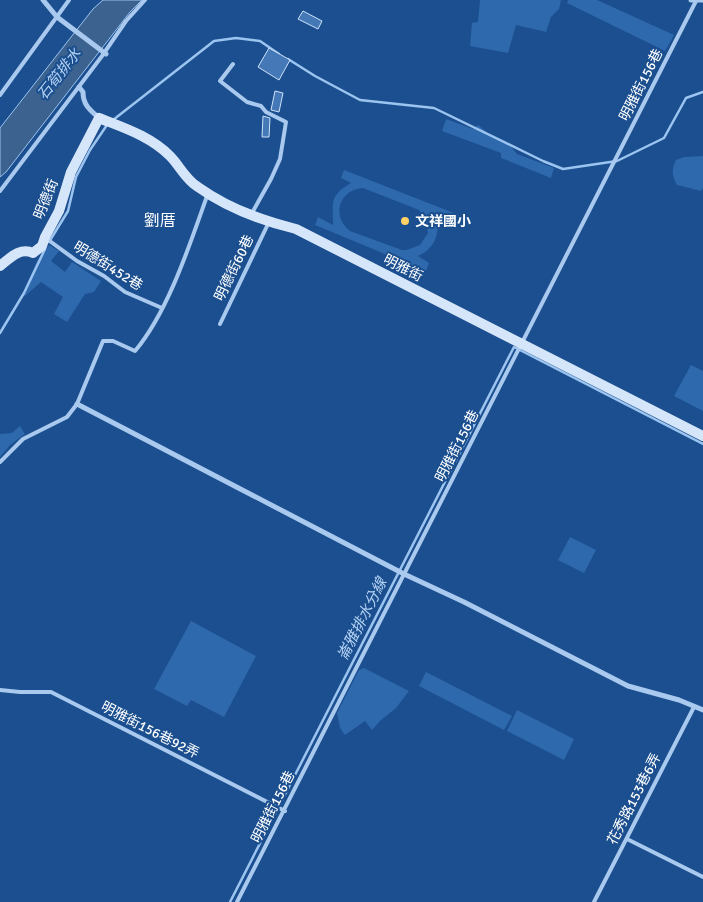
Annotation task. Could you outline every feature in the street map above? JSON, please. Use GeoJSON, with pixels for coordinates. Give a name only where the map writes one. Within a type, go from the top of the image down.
{"type":"FeatureCollection","features":[{"type":"Feature","properties":{"kind":"street"},"geometry":{"type":"LineString","coordinates":[[43,0],[57,16],[106,54]]}},
{"type":"Feature","properties":{"kind":"street"},"geometry":{"type":"LineString","coordinates":[[694,0],[703,0]]}},
{"type":"Feature","properties":{"kind":"street"},"geometry":{"type":"LineString","coordinates":[[79,87],[83,92],[83,99],[87,106],[99,118]]}},
{"type":"Feature","properties":{"kind":"street","name":"明雅街"},"geometry":{"type":"LineString","coordinates":[[99,118],[152,140],[173,159],[191,182],[208,193],[250,215],[296,230],[703,436]]}},
{"type":"Feature","properties":{"kind":"street","name":"明德街"},"geometry":{"type":"LineString","coordinates":[[0,266],[18,252],[26,250],[33,253],[42,246],[44,237],[59,211],[72,172],[99,118]]}},
{"type":"Feature","properties":{"kind":"street"},"geometry":{"type":"LineString","coordinates":[[77,404],[404,574],[464,602],[628,686],[679,700],[703,710]]}},
{"type":"Feature","properties":{"kind":"lane"},"geometry":{"type":"LineString","coordinates":[[0,95],[70,0]]}},
{"type":"Feature","properties":{"kind":"lane"},"geometry":{"type":"LineString","coordinates":[[0,190],[79,87],[126,21],[145,0]]}},
{"type":"Feature","properties":{"kind":"lane","name":"明雅街156巷"},"geometry":{"type":"LineString","coordinates":[[237,902],[522,344],[694,0]]}},
{"type":"Feature","properties":{"kind":"lane"},"geometry":{"type":"LineString","coordinates":[[232,64],[220,81],[247,102],[261,106],[266,112],[286,122],[280,159],[271,179],[250,215]]}},
{"type":"Feature","properties":{"kind":"lane"},"geometry":{"type":"LineString","coordinates":[[0,462],[23,439],[66,416],[77,404],[103,341],[112,341],[135,351],[143,342],[162,308],[174,281],[208,193]]}},
{"type":"Feature","properties":{"kind":"lane","name":"明德街60巷"},"geometry":{"type":"LineString","coordinates":[[220,324],[269,222]]}},
{"type":"Feature","properties":{"kind":"lane","name":"明德街452巷"},"geometry":{"type":"LineString","coordinates":[[44,237],[125,292],[162,308]]}},
{"type":"Feature","properties":{"kind":"lane","name":"明雅街156巷92弄"},"geometry":{"type":"LineString","coordinates":[[0,690],[51,692],[284,811]]}},
{"type":"Feature","properties":{"kind":"lane","name":"花秀路153巷6弄"},"geometry":{"type":"LineString","coordinates":[[594,902],[694,706]]}},
{"type":"Feature","properties":{"kind":"lane"},"geometry":{"type":"LineString","coordinates":[[626,839],[703,877]]}},
{"type":"Feature","properties":{"kind":"shaded area"},"geometry":{"type":"Polygon","coordinates":[[[480,0],[561,0],[559,9],[551,17],[546,32],[516,25],[508,53],[470,46],[472,23],[478,22],[480,0]]]}},
{"type":"Feature","properties":{"kind":"shaded area"},"geometry":{"type":"Polygon","coordinates":[[[568,0],[597,0],[674,35],[665,51],[567,3],[568,0]]]}},
{"type":"Feature","properties":{"kind":"shaded area"},"geometry":{"type":"Polygon","coordinates":[[[446,119],[473,129],[478,125],[489,134],[509,144],[517,154],[554,168],[551,178],[501,158],[501,153],[442,131],[446,119]]]}},
{"type":"Feature","properties":{"kind":"shaded area"},"geometry":{"type":"Polygon","coordinates":[[[703,156],[703,188],[701,191],[677,185],[673,173],[676,160],[684,157],[703,156]]]}},
{"type":"Feature","properties":{"kind":"shaded area"},"geometry":{"type":"Polygon","coordinates":[[[344,170],[459,215],[457,224],[436,217],[438,229],[435,240],[424,253],[418,256],[429,263],[426,271],[315,225],[318,217],[333,225],[334,200],[339,192],[351,183],[341,178],[344,170]],[[363,188],[348,193],[340,205],[339,211],[344,225],[350,231],[402,250],[407,250],[420,245],[428,233],[425,218],[419,210],[363,188]]]}},
{"type":"Feature","properties":{"kind":"shaded area"},"geometry":{"type":"Polygon","coordinates":[[[49,245],[59,251],[51,261],[65,272],[72,262],[101,281],[94,292],[85,294],[67,322],[54,314],[63,297],[41,282],[25,296],[22,295],[37,261],[49,245]]]}},
{"type":"Feature","properties":{"kind":"shaded area"},"geometry":{"type":"Polygon","coordinates":[[[691,365],[703,371],[703,411],[674,396],[691,365]]]}},
{"type":"Feature","properties":{"kind":"shaded area"},"geometry":{"type":"Polygon","coordinates":[[[20,426],[25,434],[10,445],[0,457],[0,434],[12,433],[20,426]]]}},
{"type":"Feature","properties":{"kind":"shaded area"},"geometry":{"type":"Polygon","coordinates":[[[570,537],[596,550],[584,573],[558,560],[570,537]]]}},
{"type":"Feature","properties":{"kind":"shaded area"},"geometry":{"type":"Polygon","coordinates":[[[191,621],[256,656],[224,717],[191,700],[187,706],[154,689],[191,621]]]}},
{"type":"Feature","properties":{"kind":"shaded area"},"geometry":{"type":"Polygon","coordinates":[[[364,668],[409,691],[396,708],[372,730],[365,721],[345,735],[340,728],[337,713],[359,670],[364,668]]]}},
{"type":"Feature","properties":{"kind":"shaded area"},"geometry":{"type":"Polygon","coordinates":[[[426,672],[512,716],[504,730],[419,686],[426,672]]]}},
{"type":"Feature","properties":{"kind":"shaded area"},"geometry":{"type":"Polygon","coordinates":[[[517,710],[574,739],[564,760],[507,731],[517,710]]]}},
{"type":"Feature","properties":{"kind":"water","name":"石筍排水"},"geometry":{"type":"Polygon","coordinates":[[[103,0],[142,0],[130,12],[6,172],[0,177],[0,128],[93,9],[103,0]]]}},
{"type":"Feature","properties":{"kind":"building"},"geometry":{"type":"Polygon","coordinates":[[[303,11],[322,21],[318,29],[298,19],[303,11]]]}},
{"type":"Feature","properties":{"kind":"building"},"geometry":{"type":"Polygon","coordinates":[[[269,48],[290,60],[279,80],[258,67],[269,48]]]}},
{"type":"Feature","properties":{"kind":"building"},"geometry":{"type":"Polygon","coordinates":[[[275,91],[283,93],[279,112],[271,110],[275,91]]]}},
{"type":"Feature","properties":{"kind":"building"},"geometry":{"type":"Polygon","coordinates":[[[263,116],[270,118],[269,137],[262,137],[263,116]]]}},
{"type":"Feature","properties":{"kind":"waterway"},"geometry":{"type":"LineString","coordinates":[[113,120],[214,41],[236,38],[260,41],[279,54]]}},
{"type":"Feature","properties":{"kind":"waterway"},"geometry":{"type":"LineString","coordinates":[[288,59],[360,100],[434,108],[563,169],[617,161],[664,138],[686,98],[703,92]]}},
{"type":"Feature","properties":{"kind":"waterway"},"geometry":{"type":"LineString","coordinates":[[49,242],[68,211],[76,177],[90,150],[107,125]]}},
{"type":"Feature","properties":{"kind":"waterway"},"geometry":{"type":"LineString","coordinates":[[0,333],[24,293],[45,249]]}},
{"type":"Feature","properties":{"kind":"waterway","name":"崙雅排水分線"},"geometry":{"type":"LineString","coordinates":[[230,902],[514,347],[703,444]]}},
{"type":"Feature","properties":{"kind":"place","name":"文祥國小"},"geometry":{"type":"Point","coordinates":[405,221]}},
{"type":"Feature","properties":{"kind":"district","name":"劉厝"},"geometry":{"type":"Point","coordinates":[160,221]}}]}
